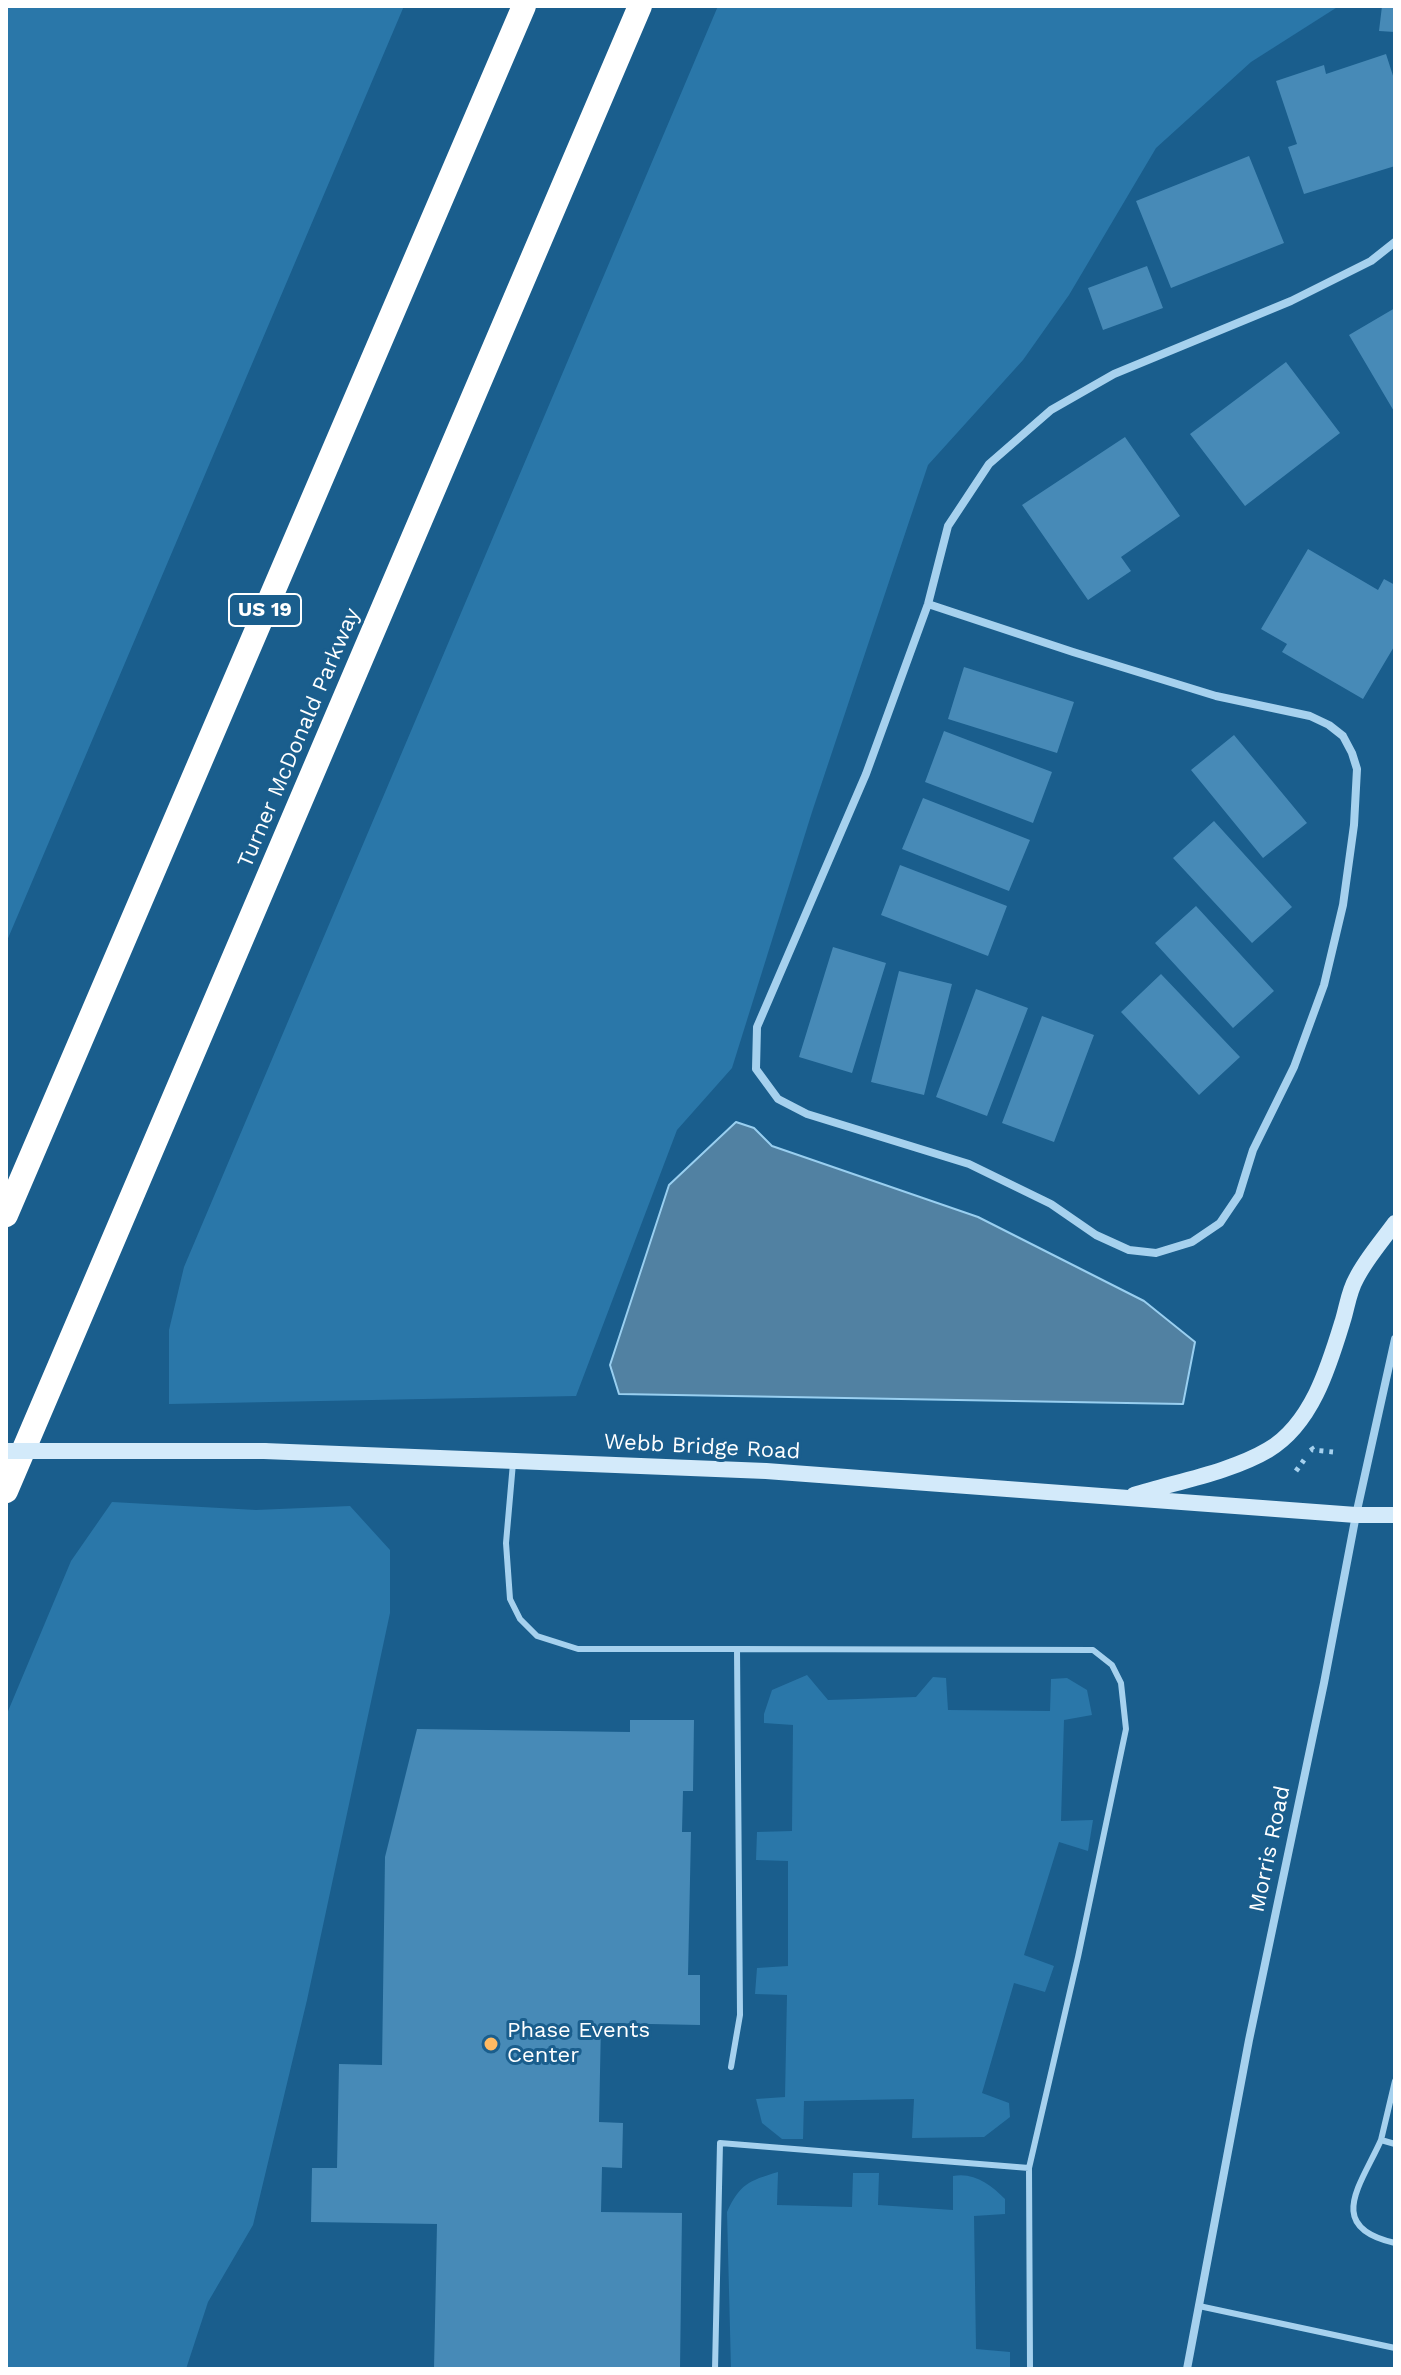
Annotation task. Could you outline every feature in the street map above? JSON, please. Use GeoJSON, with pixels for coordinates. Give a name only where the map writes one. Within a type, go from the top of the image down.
{"type":"FeatureCollection","features":[{"type":"Feature","properties":{"kind":"highway","name":"US 19"},"geometry":{"type":"LineString","coordinates":[[6,1215],[524,6]]}},
{"type":"Feature","properties":{"kind":"highway","name":"Turner McDonald Parkway"},"geometry":{"type":"LineString","coordinates":[[6,1491],[640,6]]}},
{"type":"Feature","properties":{"kind":"street"},"geometry":{"type":"LineString","coordinates":[[928,604],[1216,696],[1310,716],[1343,736],[1352,753],[1357,769],[1354,825],[1343,905],[1324,985],[1294,1067],[1253,1150],[1239,1195],[1220,1223],[1192,1242],[1156,1253],[1129,1250],[1096,1235],[1051,1204],[969,1164],[807,1114],[778,1099],[756,1069],[757,1027],[866,774],[928,604],[948,526],[989,464],[1051,410],[1114,374],[1291,301],[1371,261],[1395,242]]}},
{"type":"Feature","properties":{"kind":"street"},"geometry":{"type":"LineString","coordinates":[[1124,1498],[1245,1461],[1270,1449],[1289,1432],[1305,1413],[1321,1382],[1335,1348],[1355,1279],[1395,1223]]}},
{"type":"Feature","properties":{"kind":"street","name":"Morris Road"},"geometry":{"type":"LineString","coordinates":[[1187,2369],[1249,2040],[1395,1339]]}},
{"type":"Feature","properties":{"kind":"street","name":"Webb Bridge Road"},"geometry":{"type":"LineString","coordinates":[[6,1451],[264,1451],[766,1471],[1356,1515],[1395,1515]]}},
{"type":"Feature","properties":{"kind":"lane"},"geometry":{"type":"LineString","coordinates":[[513,1461],[506,1543],[510,1599],[520,1619],[537,1636],[578,1649],[1093,1650],[1112,1665],[1121,1683],[1126,1729],[1029,2168],[1030,2369]]}},
{"type":"Feature","properties":{"kind":"lane"},"geometry":{"type":"LineString","coordinates":[[731,2067],[740,2015],[737,1649]]}},
{"type":"Feature","properties":{"kind":"lane"},"geometry":{"type":"LineString","coordinates":[[1395,2081],[1381,2140],[1352,2204],[1353,2219],[1362,2231],[1376,2239],[1395,2243]]}},
{"type":"Feature","properties":{"kind":"lane"},"geometry":{"type":"LineString","coordinates":[[1381,2140],[1395,2144]]}},
{"type":"Feature","properties":{"kind":"lane"},"geometry":{"type":"LineString","coordinates":[[715,2369],[720,2143],[1029,2168]]}},
{"type":"Feature","properties":{"kind":"lane"},"geometry":{"type":"LineString","coordinates":[[1199,2306],[1395,2348]]}},
{"type":"Feature","properties":{"kind":"path"},"geometry":{"type":"LineString","coordinates":[[1313,1450],[1333,1452]]}},
{"type":"Feature","properties":{"kind":"shaded area"},"geometry":{"type":"Polygon","coordinates":[[[6,6],[404,6],[6,943],[6,6]]]}},
{"type":"Feature","properties":{"kind":"shaded area"},"geometry":{"type":"Polygon","coordinates":[[[718,6],[1339,6],[1251,62],[1156,148],[1069,295],[1023,360],[928,465],[812,812],[732,1068],[677,1130],[576,1396],[169,1404],[169,1330],[184,1267],[718,6]]]}},
{"type":"Feature","properties":{"kind":"shaded area"},"geometry":{"type":"Polygon","coordinates":[[[736,1122],[754,1128],[772,1146],[978,1217],[1144,1301],[1195,1342],[1183,1404],[619,1394],[610,1365],[669,1185],[736,1122]]]}},
{"type":"Feature","properties":{"kind":"shaded area"},"geometry":{"type":"Polygon","coordinates":[[[112,1502],[256,1510],[350,1506],[390,1550],[390,1613],[307,2000],[253,2225],[208,2302],[186,2369],[6,2369],[6,1716],[71,1561],[112,1502]]]}},
{"type":"Feature","properties":{"kind":"shaded area"},"geometry":{"type":"Polygon","coordinates":[[[807,1675],[828,1700],[916,1697],[933,1677],[946,1678],[948,1710],[1050,1711],[1051,1679],[1067,1678],[1087,1690],[1092,1715],[1064,1720],[1061,1821],[1093,1820],[1088,1851],[1059,1842],[1024,1955],[1054,1966],[1045,1992],[1014,1983],[982,2093],[1009,2103],[1010,2117],[984,2137],[912,2138],[914,2099],[804,2101],[803,2139],[782,2139],[762,2123],[756,2099],[785,2097],[787,1995],[755,1994],[757,1968],[788,1966],[788,1861],[756,1860],[757,1832],[792,1831],[793,1725],[764,1723],[764,1714],[772,1690],[807,1675]]]}},
{"type":"Feature","properties":{"kind":"shaded area"},"geometry":{"type":"Polygon","coordinates":[[[778,2172],[777,2205],[852,2207],[853,2173],[879,2173],[878,2205],[953,2210],[953,2176],[975,2178],[994,2189],[1005,2199],[1005,2214],[974,2216],[976,2349],[1010,2352],[1010,2369],[731,2369],[727,2212],[736,2195],[746,2185],[778,2172]]]}},
{"type":"Feature","properties":{"kind":"building"},"geometry":{"type":"Polygon","coordinates":[[[1382,6],[1395,6],[1395,32],[1379,31],[1382,6]]]}},
{"type":"Feature","properties":{"kind":"building"},"geometry":{"type":"Polygon","coordinates":[[[1386,54],[1395,82],[1395,166],[1304,194],[1288,147],[1297,144],[1276,81],[1324,65],[1326,74],[1386,54]]]}},
{"type":"Feature","properties":{"kind":"building"},"geometry":{"type":"Polygon","coordinates":[[[1249,156],[1284,243],[1171,288],[1136,201],[1249,156]]]}},
{"type":"Feature","properties":{"kind":"building"},"geometry":{"type":"Polygon","coordinates":[[[1147,266],[1163,308],[1103,330],[1088,288],[1147,266]]]}},
{"type":"Feature","properties":{"kind":"building"},"geometry":{"type":"Polygon","coordinates":[[[1395,308],[1395,413],[1349,335],[1395,308]]]}},
{"type":"Feature","properties":{"kind":"building"},"geometry":{"type":"Polygon","coordinates":[[[1286,362],[1340,433],[1245,506],[1190,434],[1286,362]]]}},
{"type":"Feature","properties":{"kind":"building"},"geometry":{"type":"Polygon","coordinates":[[[1125,437],[1180,516],[1121,557],[1131,571],[1088,600],[1022,505],[1125,437]]]}},
{"type":"Feature","properties":{"kind":"building"},"geometry":{"type":"Polygon","coordinates":[[[1308,549],[1378,590],[1384,579],[1395,585],[1395,645],[1363,699],[1282,652],[1287,644],[1261,629],[1308,549]]]}},
{"type":"Feature","properties":{"kind":"building"},"geometry":{"type":"Polygon","coordinates":[[[964,667],[1074,702],[1057,753],[948,719],[964,667]]]}},
{"type":"Feature","properties":{"kind":"building"},"geometry":{"type":"Polygon","coordinates":[[[944,731],[1052,772],[1033,823],[925,782],[944,731]]]}},
{"type":"Feature","properties":{"kind":"building"},"geometry":{"type":"Polygon","coordinates":[[[1234,735],[1307,823],[1263,858],[1191,770],[1234,735]]]}},
{"type":"Feature","properties":{"kind":"building"},"geometry":{"type":"Polygon","coordinates":[[[923,798],[1030,840],[1009,891],[902,849],[923,798]]]}},
{"type":"Feature","properties":{"kind":"building"},"geometry":{"type":"Polygon","coordinates":[[[1214,821],[1292,907],[1252,943],[1173,858],[1214,821]]]}},
{"type":"Feature","properties":{"kind":"building"},"geometry":{"type":"Polygon","coordinates":[[[900,865],[1007,906],[988,956],[881,915],[900,865]]]}},
{"type":"Feature","properties":{"kind":"building"},"geometry":{"type":"Polygon","coordinates":[[[1196,906],[1274,991],[1233,1028],[1155,943],[1196,906]]]}},
{"type":"Feature","properties":{"kind":"building"},"geometry":{"type":"Polygon","coordinates":[[[833,947],[886,963],[852,1073],[799,1057],[833,947]]]}},
{"type":"Feature","properties":{"kind":"building"},"geometry":{"type":"Polygon","coordinates":[[[899,971],[952,984],[924,1095],[871,1082],[899,971]]]}},
{"type":"Feature","properties":{"kind":"building"},"geometry":{"type":"Polygon","coordinates":[[[1161,974],[1240,1057],[1199,1095],[1121,1012],[1161,974]]]}},
{"type":"Feature","properties":{"kind":"building"},"geometry":{"type":"Polygon","coordinates":[[[976,989],[1028,1008],[987,1116],[936,1097],[976,989]]]}},
{"type":"Feature","properties":{"kind":"building"},"geometry":{"type":"Polygon","coordinates":[[[1042,1016],[1094,1035],[1054,1142],[1002,1123],[1042,1016]]]}},
{"type":"Feature","properties":{"kind":"building","name":"Phase Events Center"},"geometry":{"type":"Polygon","coordinates":[[[630,1720],[694,1720],[693,1791],[683,1791],[682,1832],[691,1832],[688,1975],[700,1975],[700,2025],[601,2023],[599,2122],[623,2123],[622,2168],[602,2167],[601,2212],[682,2213],[680,2369],[434,2369],[437,2224],[311,2222],[312,2168],[337,2168],[339,2064],[382,2065],[385,1857],[417,1729],[630,1732],[630,1720]]]}},
{"type":"Feature","properties":{"kind":"place","name":"Phase Events Center"},"geometry":{"type":"Point","coordinates":[491,2044]}}]}
